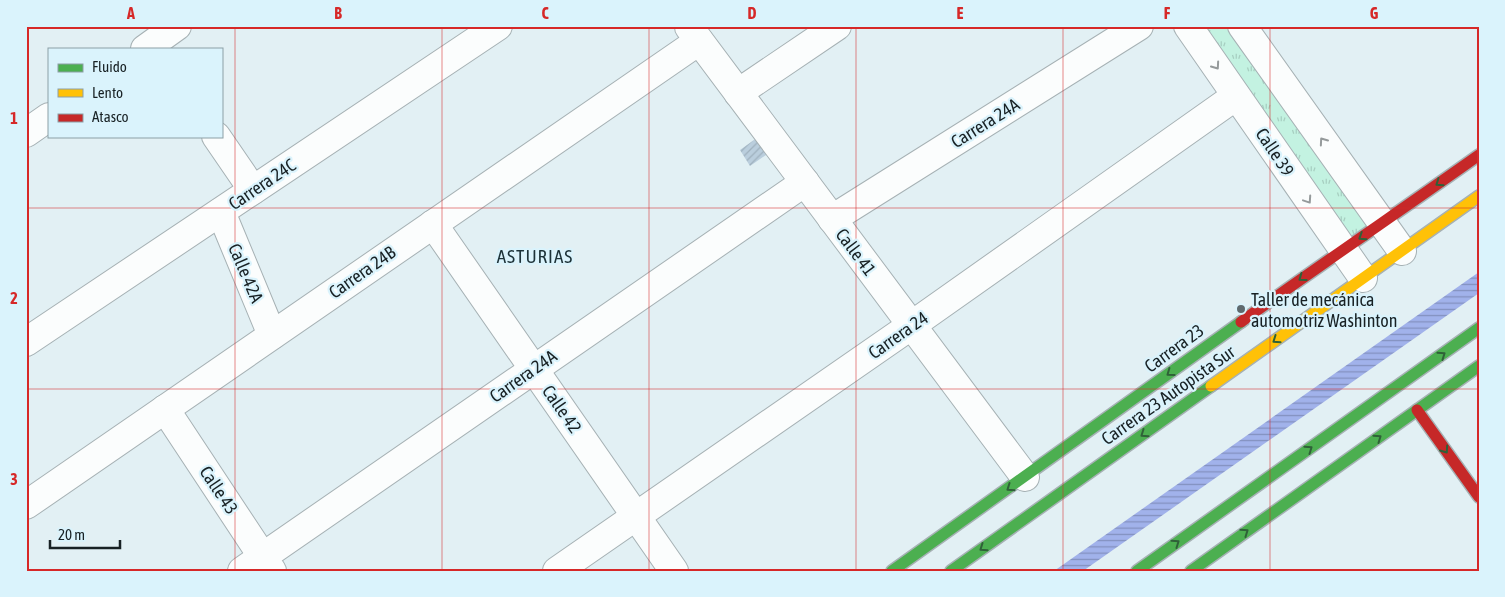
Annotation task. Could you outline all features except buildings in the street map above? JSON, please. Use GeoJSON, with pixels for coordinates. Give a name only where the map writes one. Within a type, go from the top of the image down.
{"type":"FeatureCollection","features":[{"type":"Feature","properties":{"kind":"street"},"geometry":{"type":"LineString","coordinates":[[149,42],[177,26]]}},
{"type":"Feature","properties":{"kind":"street","name":"Carrera 24C"},"geometry":{"type":"LineString","coordinates":[[26,342],[498,26]]}},
{"type":"Feature","properties":{"kind":"street"},"geometry":{"type":"LineString","coordinates":[[738,93],[837,26]]}},
{"type":"Feature","properties":{"kind":"street","name":"Carrera 24A"},"geometry":{"type":"LineString","coordinates":[[832,219],[1139,26]]}},
{"type":"Feature","properties":{"kind":"street","name":"Calle 39"},"geometry":{"type":"LineString","coordinates":[[1188,26],[1363,278]]}},
{"type":"Feature","properties":{"kind":"street"},"geometry":{"type":"LineString","coordinates":[[1242,26],[1402,251]]}},
{"type":"Feature","properties":{"kind":"street","name":"Calle 41"},"geometry":{"type":"LineString","coordinates":[[694,34],[1025,477]]}},
{"type":"Feature","properties":{"kind":"street","name":"Carrera 24B"},"geometry":{"type":"LineString","coordinates":[[26,505],[433,224],[694,34]]}},
{"type":"Feature","properties":{"kind":"street","name":"Carrera 24"},"geometry":{"type":"LineString","coordinates":[[557,571],[912,325],[1236,96]]}},
{"type":"Feature","properties":{"kind":"street"},"geometry":{"type":"LineString","coordinates":[[26,133],[48,118]]}},
{"type":"Feature","properties":{"kind":"street"},"geometry":{"type":"LineString","coordinates":[[217,138],[253,190]]}},
{"type":"Feature","properties":{"kind":"street","name":"Carrera 23"},"geometry":{"type":"LineString","coordinates":[[892,571],[1342,249],[1479,155]]}},
{"type":"Feature","properties":{"kind":"street","name":"Carrera 24A"},"geometry":{"type":"LineString","coordinates":[[259,566],[534,368],[805,182]]}},
{"type":"Feature","properties":{"kind":"street","name":"Carrera 23 Autopista Sur"},"geometry":{"type":"LineString","coordinates":[[951,571],[1479,196]]}},
{"type":"Feature","properties":{"kind":"street","name":"Calle 42A"},"geometry":{"type":"LineString","coordinates":[[221,212],[272,335]]}},
{"type":"Feature","properties":{"kind":"street","name":"Calle 42"},"geometry":{"type":"LineString","coordinates":[[433,224],[674,571]]}},
{"type":"Feature","properties":{"kind":"street"},"geometry":{"type":"LineString","coordinates":[[1136,571],[1479,328]]}},
{"type":"Feature","properties":{"kind":"street"},"geometry":{"type":"LineString","coordinates":[[1191,571],[1417,410],[1468,379],[1479,366]]}},
{"type":"Feature","properties":{"kind":"street","name":"Calle 43"},"geometry":{"type":"LineString","coordinates":[[165,409],[259,566]]}},
{"type":"Feature","properties":{"kind":"street"},"geometry":{"type":"LineString","coordinates":[[1417,410],[1479,497]]}},
{"type":"Feature","properties":{"kind":"green space"},"geometry":{"type":"Polygon","coordinates":[[[1188,26],[1242,26],[1381,223],[1342,249],[1188,26]]]}},
{"type":"Feature","properties":{"kind":"water"},"geometry":{"type":"Polygon","coordinates":[[[1479,272],[1479,293],[1083,571],[1054,571],[1479,272]]]}},
{"type":"Feature","properties":{"kind":"traffic: fast"},"geometry":{"type":"LineString","coordinates":[[892,571],[1241,322]]}},
{"type":"Feature","properties":{"kind":"traffic: fast"},"geometry":{"type":"LineString","coordinates":[[1137,571],[1479,328]]}},
{"type":"Feature","properties":{"kind":"traffic: fast"},"geometry":{"type":"LineString","coordinates":[[1191,571],[1479,366]]}},
{"type":"Feature","properties":{"kind":"traffic: fast"},"geometry":{"type":"LineString","coordinates":[[951,571],[1211,386]]}},
{"type":"Feature","properties":{"kind":"traffic: slow"},"geometry":{"type":"LineString","coordinates":[[1211,386],[1479,196]]}},
{"type":"Feature","properties":{"kind":"traffic: jam"},"geometry":{"type":"LineString","coordinates":[[1241,322],[1479,155]]}},
{"type":"Feature","properties":{"kind":"traffic: jam"},"geometry":{"type":"LineString","coordinates":[[1417,410],[1479,497]]}},
{"type":"Feature","properties":{"kind":"place","name":"Taller de mecánica automotriz Washinton"},"geometry":{"type":"Point","coordinates":[1241,309]}},
{"type":"Feature","properties":{"kind":"district","name":"ASTURIAS"},"geometry":{"type":"Point","coordinates":[535,256]}}]}
